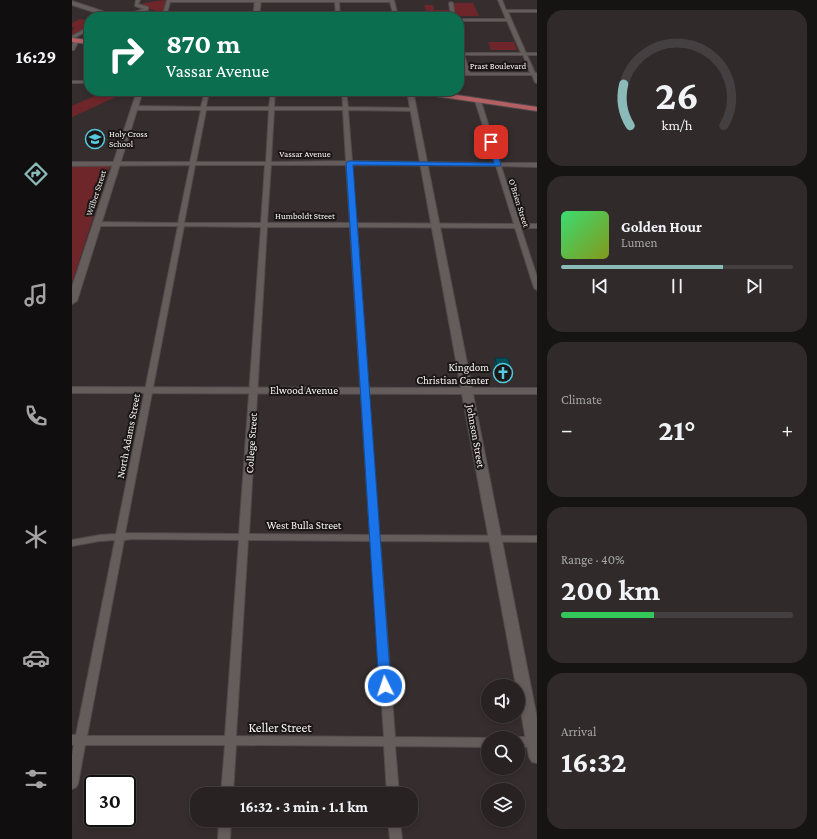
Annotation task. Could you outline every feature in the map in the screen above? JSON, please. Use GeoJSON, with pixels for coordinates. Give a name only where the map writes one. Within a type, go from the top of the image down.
{"type":"FeatureCollection","features":[{"type":"Feature","properties":{"kind":"main road"},"geometry":{"type":"LineString","coordinates":[[74,39],[84,41]]}},
{"type":"Feature","properties":{"kind":"main road"},"geometry":{"type":"LineString","coordinates":[[450,96],[537,109]]}},
{"type":"Feature","properties":{"kind":"street"},"geometry":{"type":"LineString","coordinates":[[135,12],[147,8],[136,5],[138,0]]}},
{"type":"Feature","properties":{"kind":"street"},"geometry":{"type":"LineString","coordinates":[[500,0],[535,74],[537,82]]}},
{"type":"Feature","properties":{"kind":"street"},"geometry":{"type":"LineString","coordinates":[[166,12],[169,1],[392,1],[395,12]]}},
{"type":"Feature","properties":{"kind":"street"},"geometry":{"type":"LineString","coordinates":[[257,12],[258,1]]}},
{"type":"Feature","properties":{"kind":"street"},"geometry":{"type":"LineString","coordinates":[[337,1],[338,12]]}},
{"type":"Feature","properties":{"kind":"street"},"geometry":{"type":"LineString","coordinates":[[451,3],[452,12]]}},
{"type":"Feature","properties":{"kind":"street"},"geometry":{"type":"LineString","coordinates":[[75,4],[98,12]]}},
{"type":"Feature","properties":{"kind":"street"},"geometry":{"type":"LineString","coordinates":[[505,11],[537,11]]}},
{"type":"Feature","properties":{"kind":"street"},"geometry":{"type":"LineString","coordinates":[[464,20],[509,20]]}},
{"type":"Feature","properties":{"kind":"street"},"geometry":{"type":"LineString","coordinates":[[72,49],[74,39],[84,32]]}},
{"type":"Feature","properties":{"kind":"street"},"geometry":{"type":"LineString","coordinates":[[464,54],[537,54]]}},
{"type":"Feature","properties":{"kind":"street"},"geometry":{"type":"LineString","coordinates":[[464,64],[468,74]]}},
{"type":"Feature","properties":{"kind":"street","name":"Prast Boulevard"},"geometry":{"type":"LineString","coordinates":[[464,74],[535,74]]}},
{"type":"Feature","properties":{"kind":"street"},"geometry":{"type":"LineString","coordinates":[[72,82],[84,82]]}},
{"type":"Feature","properties":{"kind":"street","name":"Wilber Street"},"geometry":{"type":"LineString","coordinates":[[72,301],[138,96]]}},
{"type":"Feature","properties":{"kind":"street","name":"North Adams Street"},"geometry":{"type":"LineString","coordinates":[[72,784],[76,740],[121,536],[205,96]]}},
{"type":"Feature","properties":{"kind":"street","name":"College Street"},"geometry":{"type":"LineString","coordinates":[[228,787],[255,390],[273,96]]}},
{"type":"Feature","properties":{"kind":"street"},"geometry":{"type":"LineString","coordinates":[[345,96],[366,391],[392,787]]}},
{"type":"Feature","properties":{"kind":"street","name":"Johnson Street"},"geometry":{"type":"LineString","coordinates":[[411,96],[536,742],[537,757]]}},
{"type":"Feature","properties":{"kind":"street","name":"O'Brien Street"},"geometry":{"type":"LineString","coordinates":[[478,100],[537,288]]}},
{"type":"Feature","properties":{"kind":"street"},"geometry":{"type":"LineString","coordinates":[[134,108],[413,109]]}},
{"type":"Feature","properties":{"kind":"street","name":"Vassar Avenue"},"geometry":{"type":"LineString","coordinates":[[72,164],[349,163],[537,165]]}},
{"type":"Feature","properties":{"kind":"street","name":"Humboldt Street"},"geometry":{"type":"LineString","coordinates":[[96,224],[537,226]]}},
{"type":"Feature","properties":{"kind":"street","name":"Elwood Avenue"},"geometry":{"type":"LineString","coordinates":[[72,390],[537,391]]}},
{"type":"Feature","properties":{"kind":"street","name":"West Bulla Street"},"geometry":{"type":"LineString","coordinates":[[72,543],[121,536],[537,539]]}},
{"type":"Feature","properties":{"kind":"street","name":"Keller Street"},"geometry":{"type":"LineString","coordinates":[[76,740],[481,742]]}},
{"type":"Feature","properties":{"kind":"street"},"geometry":{"type":"LineString","coordinates":[[525,742],[536,742]]}},
{"type":"Feature","properties":{"kind":"street"},"geometry":{"type":"LineString","coordinates":[[224,839],[225,827]]}},
{"type":"Feature","properties":{"kind":"street"},"geometry":{"type":"LineString","coordinates":[[395,827],[396,839]]}},
{"type":"Feature","properties":{"kind":"shaded area"},"geometry":{"type":"Polygon","coordinates":[[[166,0],[162,12],[138,5],[166,0]]]}},
{"type":"Feature","properties":{"kind":"shaded area"},"geometry":{"type":"Polygon","coordinates":[[[455,3],[473,3],[479,16],[464,16],[464,12],[455,12],[455,3]]]}},
{"type":"Feature","properties":{"kind":"shaded area"},"geometry":{"type":"Polygon","coordinates":[[[424,5],[433,5],[434,10],[449,10],[450,12],[426,12],[424,5]]]}},
{"type":"Feature","properties":{"kind":"shaded area"},"geometry":{"type":"Polygon","coordinates":[[[80,19],[84,20],[84,29],[72,36],[72,31],[75,28],[72,27],[72,23],[80,19]]]}},
{"type":"Feature","properties":{"kind":"shaded area"},"geometry":{"type":"Polygon","coordinates":[[[488,42],[514,42],[517,50],[491,50],[488,42]]]}},
{"type":"Feature","properties":{"kind":"shaded area"},"geometry":{"type":"Polygon","coordinates":[[[95,96],[118,96],[72,117],[72,106],[95,96]]]}},
{"type":"Feature","properties":{"kind":"shaded area"},"geometry":{"type":"Polygon","coordinates":[[[72,165],[110,165],[72,283],[72,165]]]}},
{"type":"Feature","properties":{"kind":"building"},"geometry":{"type":"Polygon","coordinates":[[[495,358],[508,358],[512,374],[499,374],[495,358]]]}},
{"type":"Feature","properties":{"kind":"place","name":"Holy Cross School"},"geometry":{"type":"Point","coordinates":[95,139]}},
{"type":"Feature","properties":{"kind":"place","name":"Kingdom Christian Center"},"geometry":{"type":"Point","coordinates":[503,373]}},
{"type":"Feature","properties":{"kind":"route"},"geometry":{"type":"LineString","coordinates":[[385,686],[366,391],[349,163],[498,165],[491,142]]}}]}
